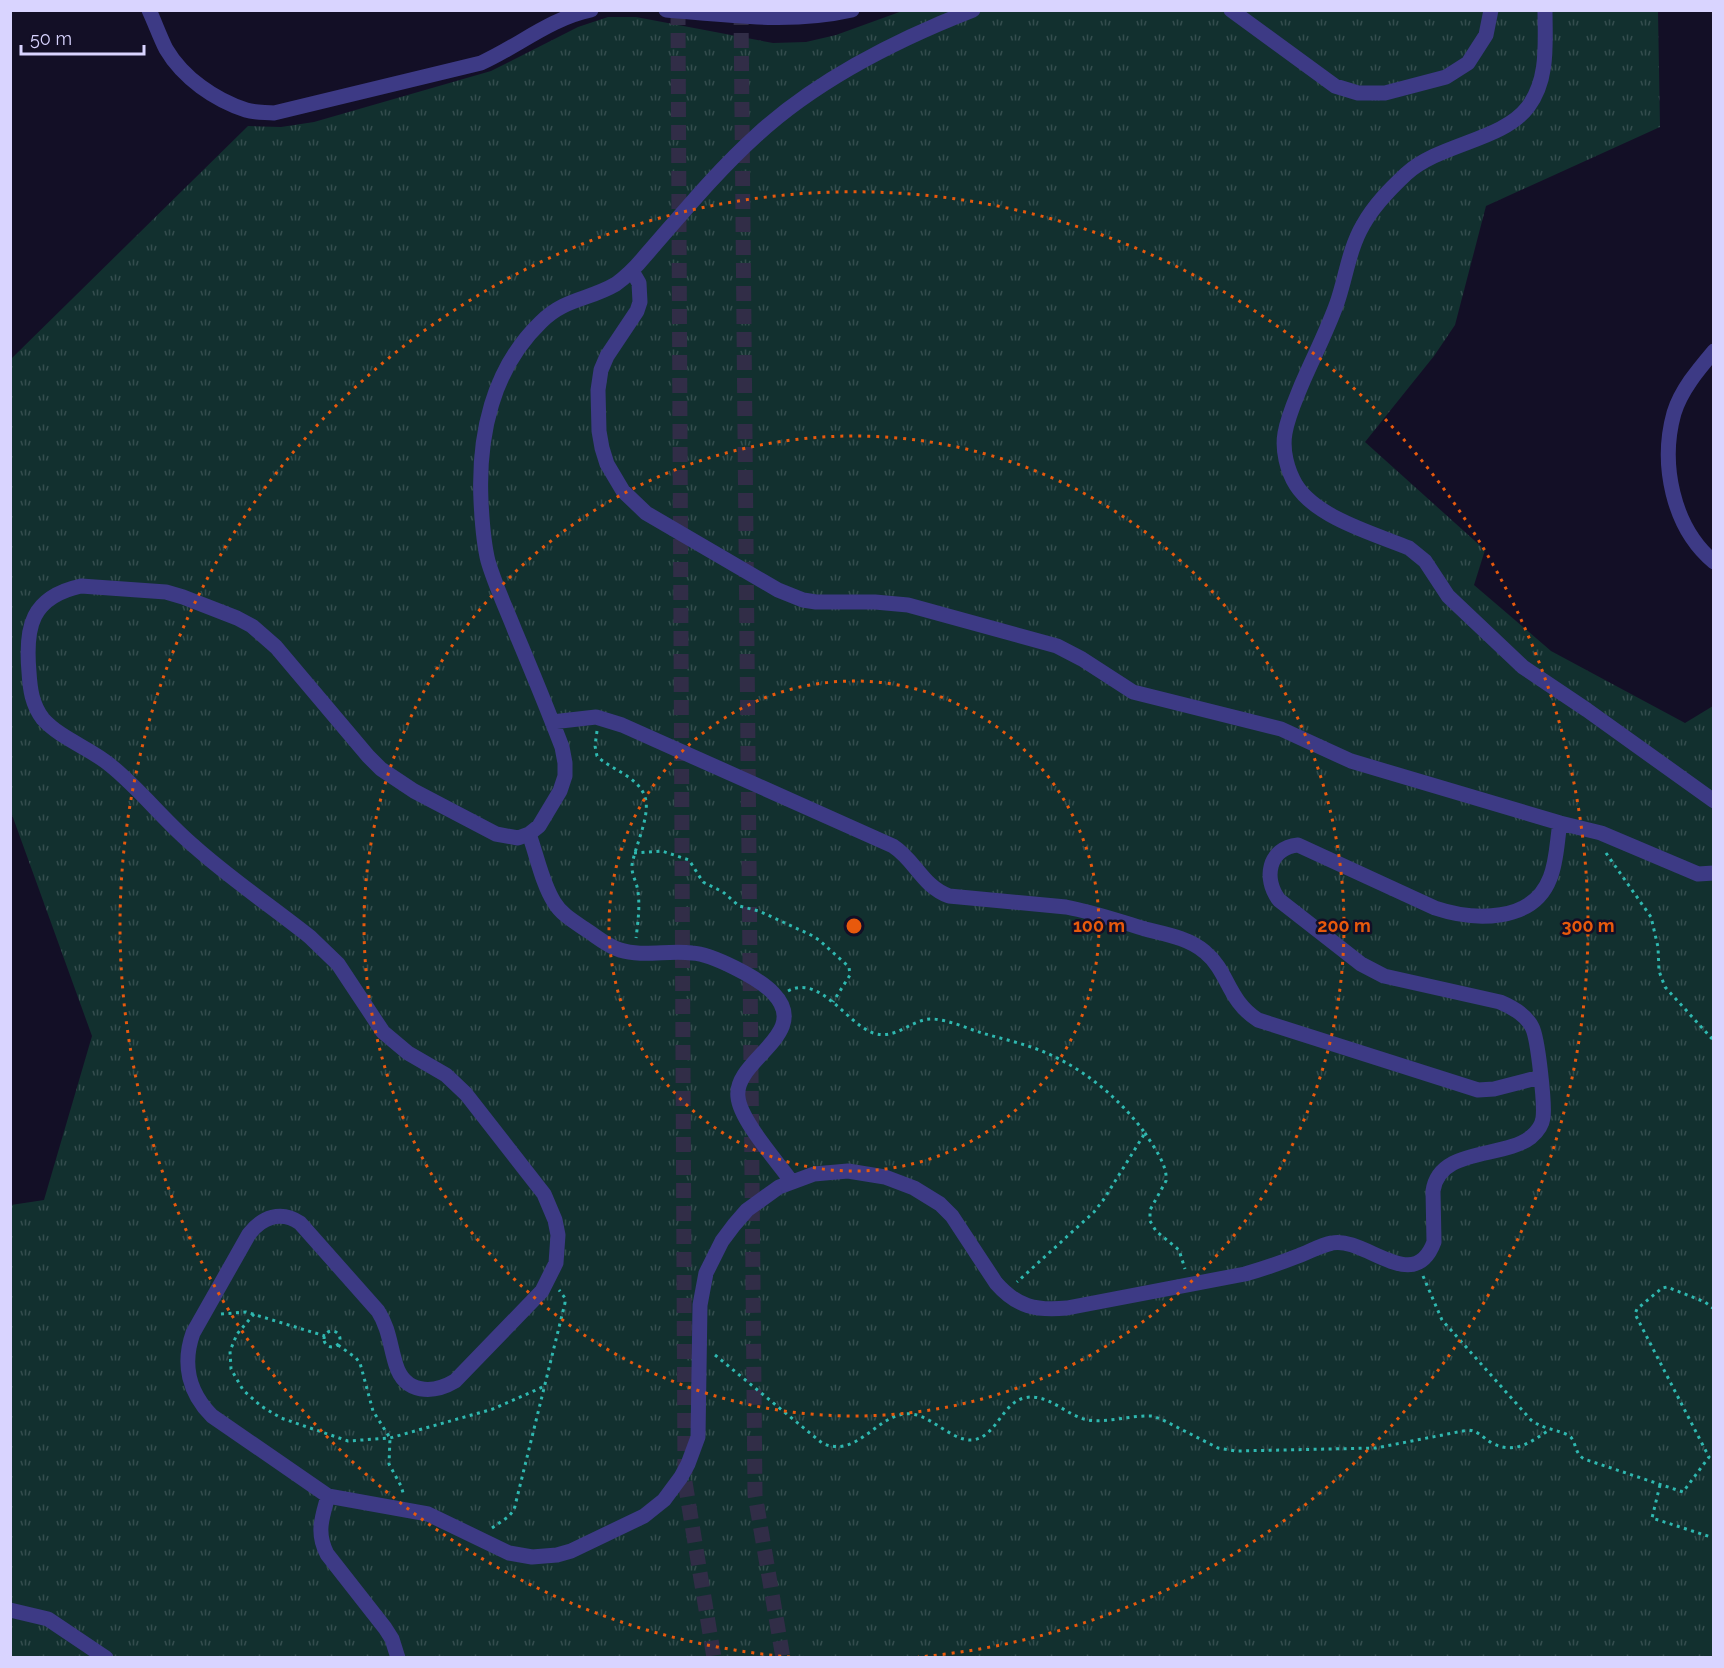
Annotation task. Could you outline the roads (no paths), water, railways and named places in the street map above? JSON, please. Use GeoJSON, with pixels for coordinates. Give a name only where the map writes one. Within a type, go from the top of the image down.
{"type":"FeatureCollection","features":[{"type":"Feature","properties":{"kind":"street"},"geometry":{"type":"LineString","coordinates":[[150,10],[166,49],[180,69],[201,87],[223,101],[248,111],[274,113],[481,63],[562,20],[591,10]]}},
{"type":"Feature","properties":{"kind":"street"},"geometry":{"type":"LineString","coordinates":[[666,10],[795,18],[852,10]]}},
{"type":"Feature","properties":{"kind":"street"},"geometry":{"type":"LineString","coordinates":[[973,10],[920,31],[880,51],[783,112],[732,159],[632,272],[604,290],[566,303],[555,310],[530,333],[509,363],[500,380],[487,419],[480,458],[483,540],[487,559],[562,747],[565,763],[565,776],[560,790],[547,815],[529,834],[518,838],[496,834],[414,791],[381,770],[276,646],[252,626],[237,618],[166,592],[81,586],[67,589],[46,602],[31,622],[27,646],[30,688],[37,710],[44,719],[62,734],[110,765],[197,849],[318,944],[343,970],[383,1032],[408,1053],[457,1084],[551,1206],[558,1235],[556,1263],[547,1282],[531,1304],[455,1381],[443,1388],[432,1390],[420,1389],[403,1378],[396,1366],[388,1332],[378,1311],[300,1223],[286,1217],[270,1217],[255,1227],[193,1333],[187,1357],[191,1383],[203,1407],[212,1416],[328,1496],[440,1518],[498,1549],[520,1555],[532,1557],[556,1555],[571,1551],[644,1516],[655,1509],[681,1477],[696,1443],[699,1425],[701,1289],[706,1273],[722,1241],[747,1210],[762,1197],[791,1181],[814,1174],[848,1171],[885,1177],[914,1188],[940,1204],[952,1216],[1005,1293],[1024,1305],[1037,1309],[1051,1310],[1245,1274],[1333,1243],[1350,1243],[1400,1264],[1418,1262],[1431,1250],[1434,1242],[1432,1191],[1437,1176],[1448,1165],[1524,1141],[1538,1130],[1543,1116],[1535,1033],[1518,1011],[1500,1002],[1395,980],[1373,972],[1286,907],[1272,891],[1269,875],[1271,866],[1282,850],[1298,845],[1448,912],[1507,915],[1531,903],[1545,887],[1553,869],[1560,823]]}},
{"type":"Feature","properties":{"kind":"street"},"geometry":{"type":"LineString","coordinates":[[1231,10],[1335,86],[1358,93],[1385,93],[1446,77],[1468,63],[1486,35],[1491,10]]}},
{"type":"Feature","properties":{"kind":"street"},"geometry":{"type":"LineString","coordinates":[[1545,10],[1545,61],[1542,78],[1529,106],[1519,117],[1506,125],[1432,156],[1409,171],[1375,206],[1362,227],[1353,247],[1337,302],[1289,414],[1284,435],[1284,453],[1296,486],[1321,509],[1418,554],[1448,596],[1523,667],[1713,801]]}},
{"type":"Feature","properties":{"kind":"street"},"geometry":{"type":"LineString","coordinates":[[632,272],[639,284],[640,302],[637,311],[614,343],[601,370],[598,390],[599,431],[602,448],[614,479],[634,502],[658,522],[778,590],[803,600],[816,602],[875,602],[908,605],[1050,644],[1070,652],[1120,686],[1140,695],[1281,729],[1351,761],[1617,838],[1698,873],[1713,873]]}},
{"type":"Feature","properties":{"kind":"street"},"geometry":{"type":"LineString","coordinates":[[1713,351],[1690,381],[1674,412],[1668,452],[1672,490],[1684,525],[1713,562]]}},
{"type":"Feature","properties":{"kind":"street"},"geometry":{"type":"LineString","coordinates":[[552,722],[582,717],[600,718],[622,724],[892,846],[907,857],[932,888],[949,896],[1083,910],[1189,943],[1205,952],[1214,962],[1238,1003],[1258,1020],[1472,1089],[1494,1089],[1540,1077]]}},
{"type":"Feature","properties":{"kind":"street"},"geometry":{"type":"LineString","coordinates":[[529,834],[549,892],[561,911],[611,946],[634,951],[693,952],[717,959],[762,984],[776,998],[782,1006],[783,1018],[780,1030],[773,1042],[743,1075],[737,1095],[743,1115],[791,1181]]}},
{"type":"Feature","properties":{"kind":"street"},"geometry":{"type":"LineString","coordinates":[[328,1496],[319,1529],[322,1545],[385,1628],[392,1639],[398,1658]]}},
{"type":"Feature","properties":{"kind":"street"},"geometry":{"type":"LineString","coordinates":[[10,1610],[48,1619],[106,1658]]}},
{"type":"Feature","properties":{"kind":"tunnel"},"geometry":{"type":"LineString","coordinates":[[678,10],[685,1482],[714,1658]]}},
{"type":"Feature","properties":{"kind":"tunnel"},"geometry":{"type":"LineString","coordinates":[[741,10],[755,1495],[783,1658]]}}]}
